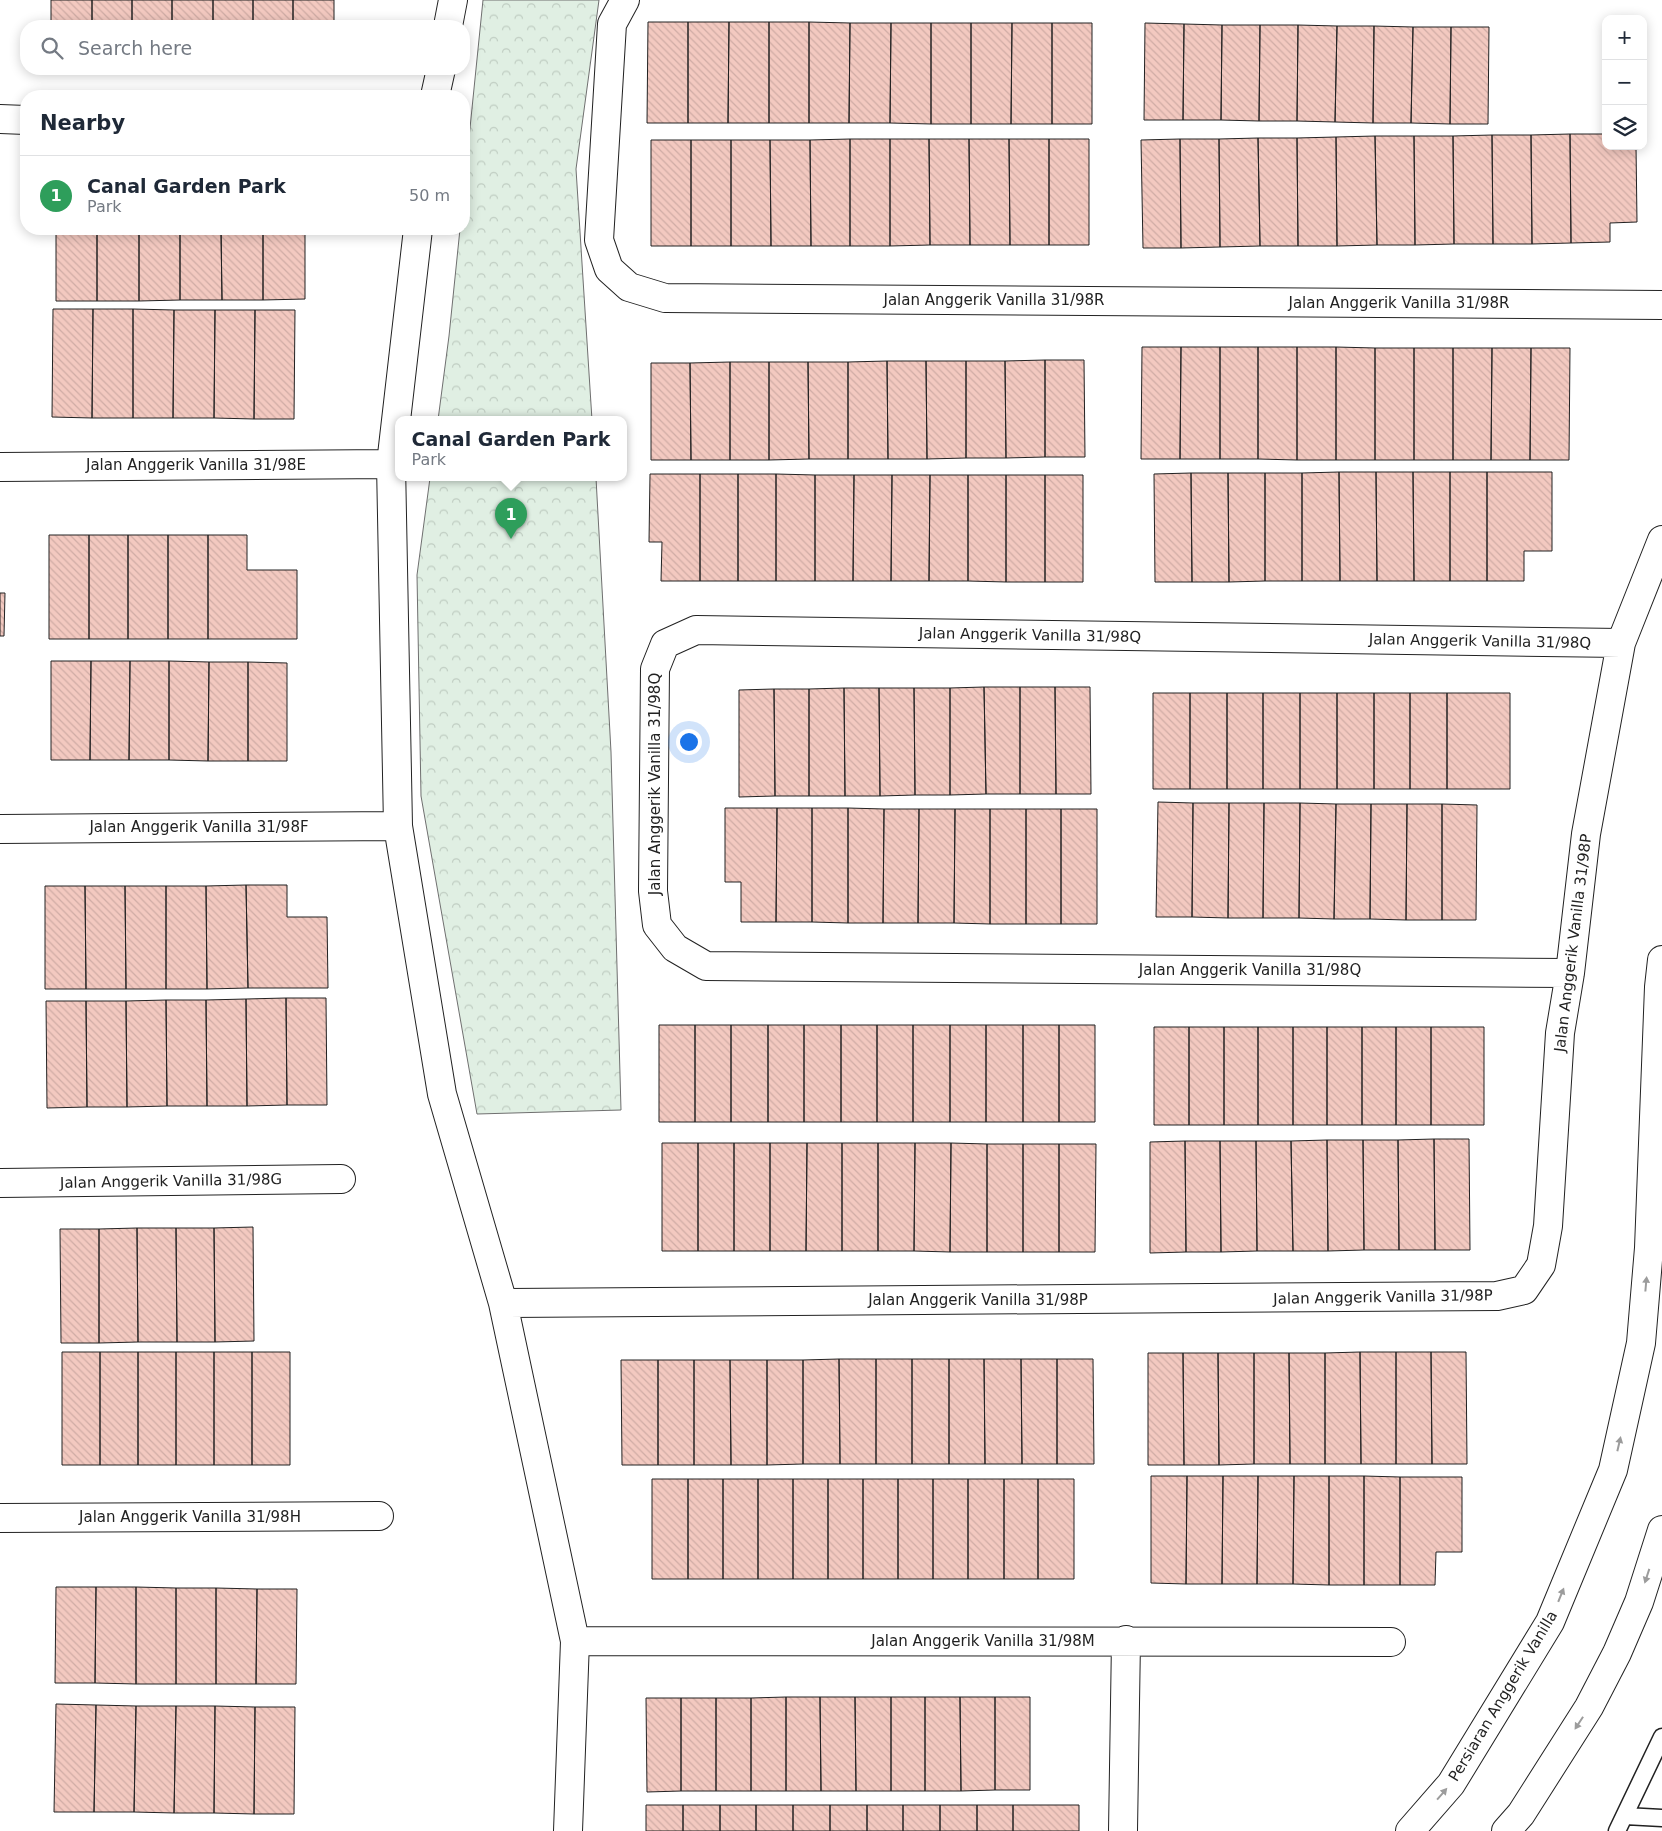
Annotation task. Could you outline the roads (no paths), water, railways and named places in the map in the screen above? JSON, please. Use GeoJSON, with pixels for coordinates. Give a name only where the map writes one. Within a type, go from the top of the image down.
{"type":"FeatureCollection","features":[{"type":"Feature","properties":{"kind":"street"},"geometry":{"type":"LineString","coordinates":[[449,20],[453,0]]}},
{"type":"Feature","properties":{"kind":"street","name":"Jalan Anggerik Vanilla 31/98R"},"geometry":{"type":"LineString","coordinates":[[625,0],[612,24],[599,240],[609,269],[629,287],[647,293],[665,298],[1662,305]]}},
{"type":"Feature","properties":{"kind":"street"},"geometry":{"type":"LineString","coordinates":[[437,90],[439,75]]}},
{"type":"Feature","properties":{"kind":"street"},"geometry":{"type":"LineString","coordinates":[[0,119],[20,120]]}},
{"type":"Feature","properties":{"kind":"street"},"geometry":{"type":"LineString","coordinates":[[397,416],[417,235]]}},
{"type":"Feature","properties":{"kind":"street"},"geometry":{"type":"LineString","coordinates":[[395,429],[391,464],[398,826],[442,1094],[503,1303],[575,1641],[568,1831]]}},
{"type":"Feature","properties":{"kind":"street","name":"Jalan Anggerik Vanilla 31/98E"},"geometry":{"type":"LineString","coordinates":[[0,467],[391,464]]}},
{"type":"Feature","properties":{"kind":"street","name":"Jalan Anggerik Vanilla 31/98P"},"geometry":{"type":"LineString","coordinates":[[503,1303],[1496,1296],[1524,1290],[1541,1265],[1548,1226],[1560,1033],[1570,972],[1586,834],[1620,643],[1662,540]]}},
{"type":"Feature","properties":{"kind":"street","name":"Jalan Anggerik Vanilla 31/98Q"},"geometry":{"type":"LineString","coordinates":[[1570,972],[706,966],[675,948],[657,925],[653,891],[655,669],[665,644],[696,630],[1620,643]]}},
{"type":"Feature","properties":{"kind":"street","name":"Jalan Anggerik Vanilla 31/98F"},"geometry":{"type":"LineString","coordinates":[[0,828],[398,826]]}},
{"type":"Feature","properties":{"kind":"street","name":"Persiaran Anggerik Vanilla"},"geometry":{"type":"LineString","coordinates":[[1410,1831],[1451,1784],[1550,1622],[1613,1470],[1641,1343],[1649,1248],[1658,1006],[1662,960]]}},
{"type":"Feature","properties":{"kind":"street","name":"Jalan Anggerik Vanilla 31/98G"},"geometry":{"type":"LineString","coordinates":[[0,1183],[341,1179]]}},
{"type":"Feature","properties":{"kind":"street","name":"Jalan Anggerik Vanilla 31/98H"},"geometry":{"type":"LineString","coordinates":[[0,1518],[379,1516]]}},
{"type":"Feature","properties":{"kind":"street"},"geometry":{"type":"LineString","coordinates":[[1506,1831],[1521,1814],[1589,1707],[1613,1661],[1639,1602],[1662,1530]]}},
{"type":"Feature","properties":{"kind":"street"},"geometry":{"type":"LineString","coordinates":[[1123,1831],[1126,1640]]}},
{"type":"Feature","properties":{"kind":"street","name":"Jalan Anggerik Vanilla 31/98M"},"geometry":{"type":"LineString","coordinates":[[575,1641],[1126,1640],[1391,1642]]}},
{"type":"Feature","properties":{"kind":"lane"},"geometry":{"type":"LineString","coordinates":[[1617,1831],[1660,1744]]}},
{"type":"Feature","properties":{"kind":"lane"},"geometry":{"type":"LineString","coordinates":[[1625,1816],[1662,1818]]}},
{"type":"Feature","properties":{"kind":"place","name":"Canal Garden Park"},"geometry":{"type":"Point","coordinates":[511,539]}}]}
